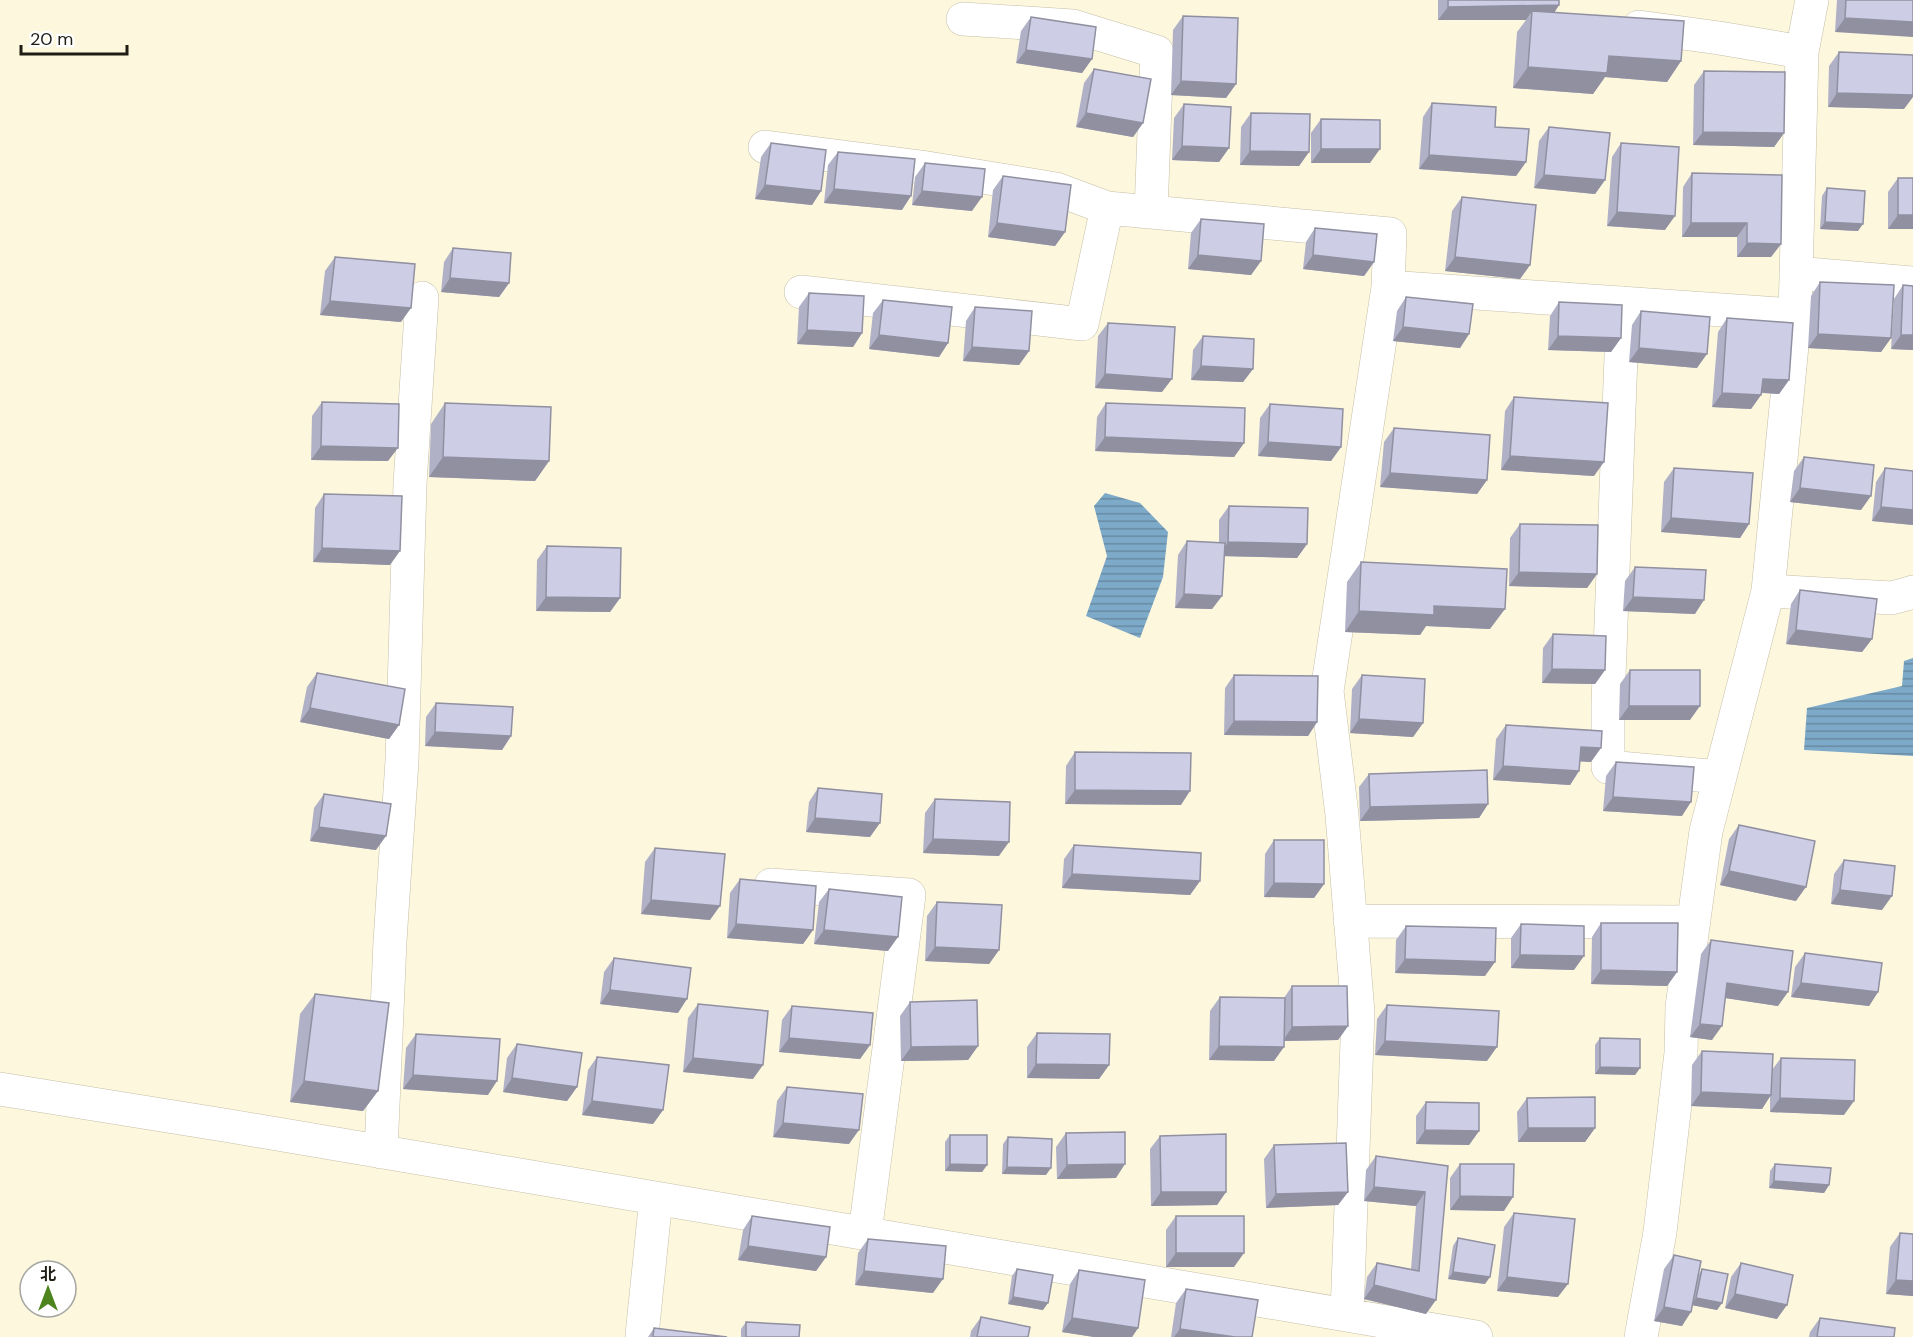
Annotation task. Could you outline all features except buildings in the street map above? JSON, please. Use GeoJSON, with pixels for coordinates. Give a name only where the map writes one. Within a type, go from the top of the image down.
{"type":"FeatureCollection","features":[{"type":"Feature","properties":{"kind":"street"},"geometry":{"type":"LineString","coordinates":[[1641,1337],[1660,1232],[1681,1053],[1682,1007],[1706,831],[1768,591],[1795,315],[1802,52],[1812,0]]}},
{"type":"Feature","properties":{"kind":"street"},"geometry":{"type":"LineString","coordinates":[[963,19],[1073,26],[1157,52],[1151,212]]}},
{"type":"Feature","properties":{"kind":"street"},"geometry":{"type":"LineString","coordinates":[[1614,24],[1802,52]]}},
{"type":"Feature","properties":{"kind":"street"},"geometry":{"type":"LineString","coordinates":[[765,147],[921,167],[1056,189],[1107,208],[1390,234],[1388,287],[1327,691],[1342,815],[1358,1013],[1347,1315]]}},
{"type":"Feature","properties":{"kind":"street"},"geometry":{"type":"LineString","coordinates":[[801,292],[1082,324],[1107,208]]}},
{"type":"Feature","properties":{"kind":"street"},"geometry":{"type":"LineString","coordinates":[[1796,273],[1913,283]]}},
{"type":"Feature","properties":{"kind":"street"},"geometry":{"type":"LineString","coordinates":[[1388,287],[1795,315]]}},
{"type":"Feature","properties":{"kind":"street"},"geometry":{"type":"LineString","coordinates":[[381,1152],[390,941],[402,761],[410,484],[422,298]]}},
{"type":"Feature","properties":{"kind":"street"},"geometry":{"type":"LineString","coordinates":[[1623,303],[1608,704],[1608,767],[1720,777]]}},
{"type":"Feature","properties":{"kind":"street"},"geometry":{"type":"LineString","coordinates":[[1768,591],[1892,598],[1913,592]]}},
{"type":"Feature","properties":{"kind":"street"},"geometry":{"type":"LineString","coordinates":[[746,883],[909,895],[865,1233]]}},
{"type":"Feature","properties":{"kind":"street"},"geometry":{"type":"LineString","coordinates":[[1350,921],[1694,922]]}},
{"type":"Feature","properties":{"kind":"street"},"geometry":{"type":"LineString","coordinates":[[0,1089],[1476,1337]]}},
{"type":"Feature","properties":{"kind":"street"},"geometry":{"type":"LineString","coordinates":[[642,1335],[656,1198]]}},
{"type":"Feature","properties":{"kind":"water"},"geometry":{"type":"Polygon","coordinates":[[[1105,493],[1140,503],[1168,532],[1163,577],[1140,638],[1086,616],[1107,556],[1094,506],[1105,493]]]}},
{"type":"Feature","properties":{"kind":"water"},"geometry":{"type":"Polygon","coordinates":[[[1913,658],[1913,756],[1804,750],[1807,708],[1902,686],[1904,661],[1913,658]]]}}]}
